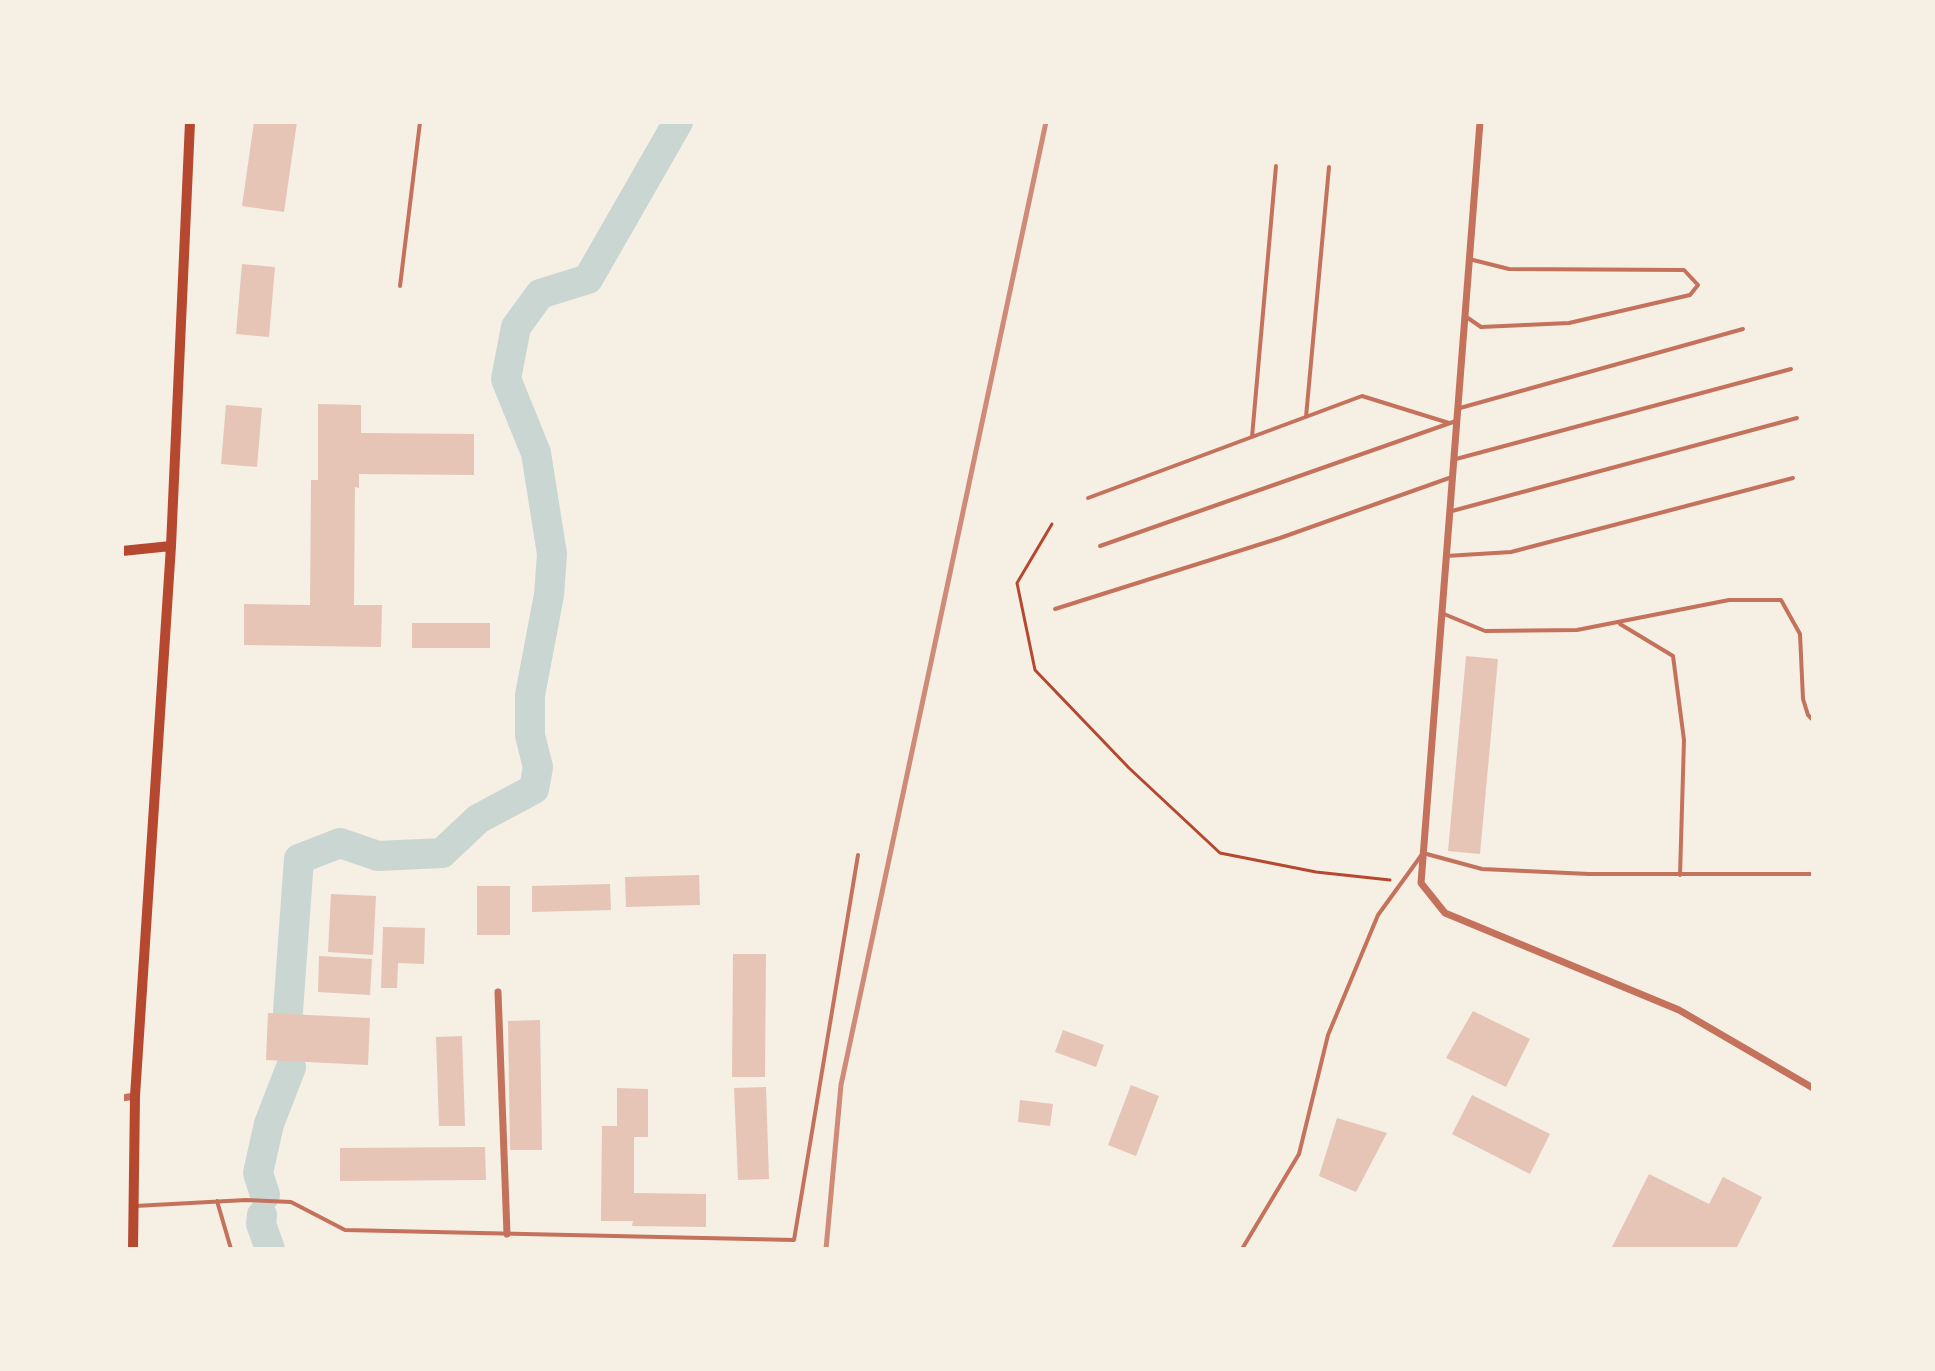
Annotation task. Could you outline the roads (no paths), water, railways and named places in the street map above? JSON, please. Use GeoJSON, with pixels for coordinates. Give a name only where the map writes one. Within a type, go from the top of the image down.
{"type":"FeatureCollection","features":[{"type":"Feature","properties":{"kind":"main road"},"geometry":{"type":"LineString","coordinates":[[133,1249],[135,1096],[171,546],[190,122]]}},
{"type":"Feature","properties":{"kind":"main road"},"geometry":{"type":"LineString","coordinates":[[122,551],[171,546]]}},
{"type":"Feature","properties":{"kind":"street"},"geometry":{"type":"LineString","coordinates":[[1480,122],[1457,408],[1453,422],[1452,477],[1421,883],[1445,913],[1679,1010],[1813,1088]]}},
{"type":"Feature","properties":{"kind":"street"},"geometry":{"type":"LineString","coordinates":[[498,992],[507,1234]]}},
{"type":"Feature","properties":{"kind":"street"},"geometry":{"type":"LineString","coordinates":[[122,1098],[135,1096]]}},
{"type":"Feature","properties":{"kind":"lane"},"geometry":{"type":"LineString","coordinates":[[400,286],[420,122]]}},
{"type":"Feature","properties":{"kind":"lane"},"geometry":{"type":"LineString","coordinates":[[1252,437],[1276,166]]}},
{"type":"Feature","properties":{"kind":"lane"},"geometry":{"type":"LineString","coordinates":[[1306,417],[1329,167]]}},
{"type":"Feature","properties":{"kind":"lane"},"geometry":{"type":"LineString","coordinates":[[1464,316],[1481,327],[1569,323],[1690,295],[1698,285],[1684,270],[1509,269],[1469,259]]}},
{"type":"Feature","properties":{"kind":"lane"},"geometry":{"type":"LineString","coordinates":[[1457,408],[1743,329]]}},
{"type":"Feature","properties":{"kind":"lane"},"geometry":{"type":"LineString","coordinates":[[1453,460],[1791,369]]}},
{"type":"Feature","properties":{"kind":"lane"},"geometry":{"type":"LineString","coordinates":[[1088,498],[1362,396],[1453,422]]}},
{"type":"Feature","properties":{"kind":"lane"},"geometry":{"type":"LineString","coordinates":[[1449,512],[1797,418]]}},
{"type":"Feature","properties":{"kind":"lane"},"geometry":{"type":"LineString","coordinates":[[1100,546],[1453,422]]}},
{"type":"Feature","properties":{"kind":"lane"},"geometry":{"type":"LineString","coordinates":[[1055,609],[1280,538],[1452,477]]}},
{"type":"Feature","properties":{"kind":"lane"},"geometry":{"type":"LineString","coordinates":[[1446,556],[1511,552],[1793,478]]}},
{"type":"Feature","properties":{"kind":"lane"},"geometry":{"type":"LineString","coordinates":[[1441,613],[1485,631],[1577,630],[1729,600],[1781,600],[1800,634],[1803,699],[1813,720]]}},
{"type":"Feature","properties":{"kind":"lane"},"geometry":{"type":"LineString","coordinates":[[1618,623],[1673,656],[1684,740],[1680,875]]}},
{"type":"Feature","properties":{"kind":"lane"},"geometry":{"type":"LineString","coordinates":[[1242,1249],[1299,1154],[1328,1035],[1378,915],[1423,853],[1482,869],[1680,875],[1813,874]]}},
{"type":"Feature","properties":{"kind":"lane"},"geometry":{"type":"LineString","coordinates":[[133,1206],[217,1201],[291,1202],[345,1230],[794,1240],[858,855]]}},
{"type":"Feature","properties":{"kind":"lane"},"geometry":{"type":"LineString","coordinates":[[217,1201],[231,1249]]}},
{"type":"Feature","properties":{"kind":"waterway"},"geometry":{"type":"LineString","coordinates":[[288,1011],[299,859],[340,843],[378,856],[442,853],[478,819],[534,789],[538,767],[530,735],[530,695],[549,595],[552,554],[536,453],[506,379],[516,327],[540,294],[588,279],[678,122]]}},
{"type":"Feature","properties":{"kind":"waterway"},"geometry":{"type":"LineString","coordinates":[[265,1195],[258,1173],[269,1124],[291,1067]]}},
{"type":"Feature","properties":{"kind":"waterway"},"geometry":{"type":"LineString","coordinates":[[262,1215],[261,1224],[270,1249]]}},
{"type":"Feature","properties":{"kind":"railway"},"geometry":{"type":"LineString","coordinates":[[826,1249],[841,1085],[1046,122]]}}]}
